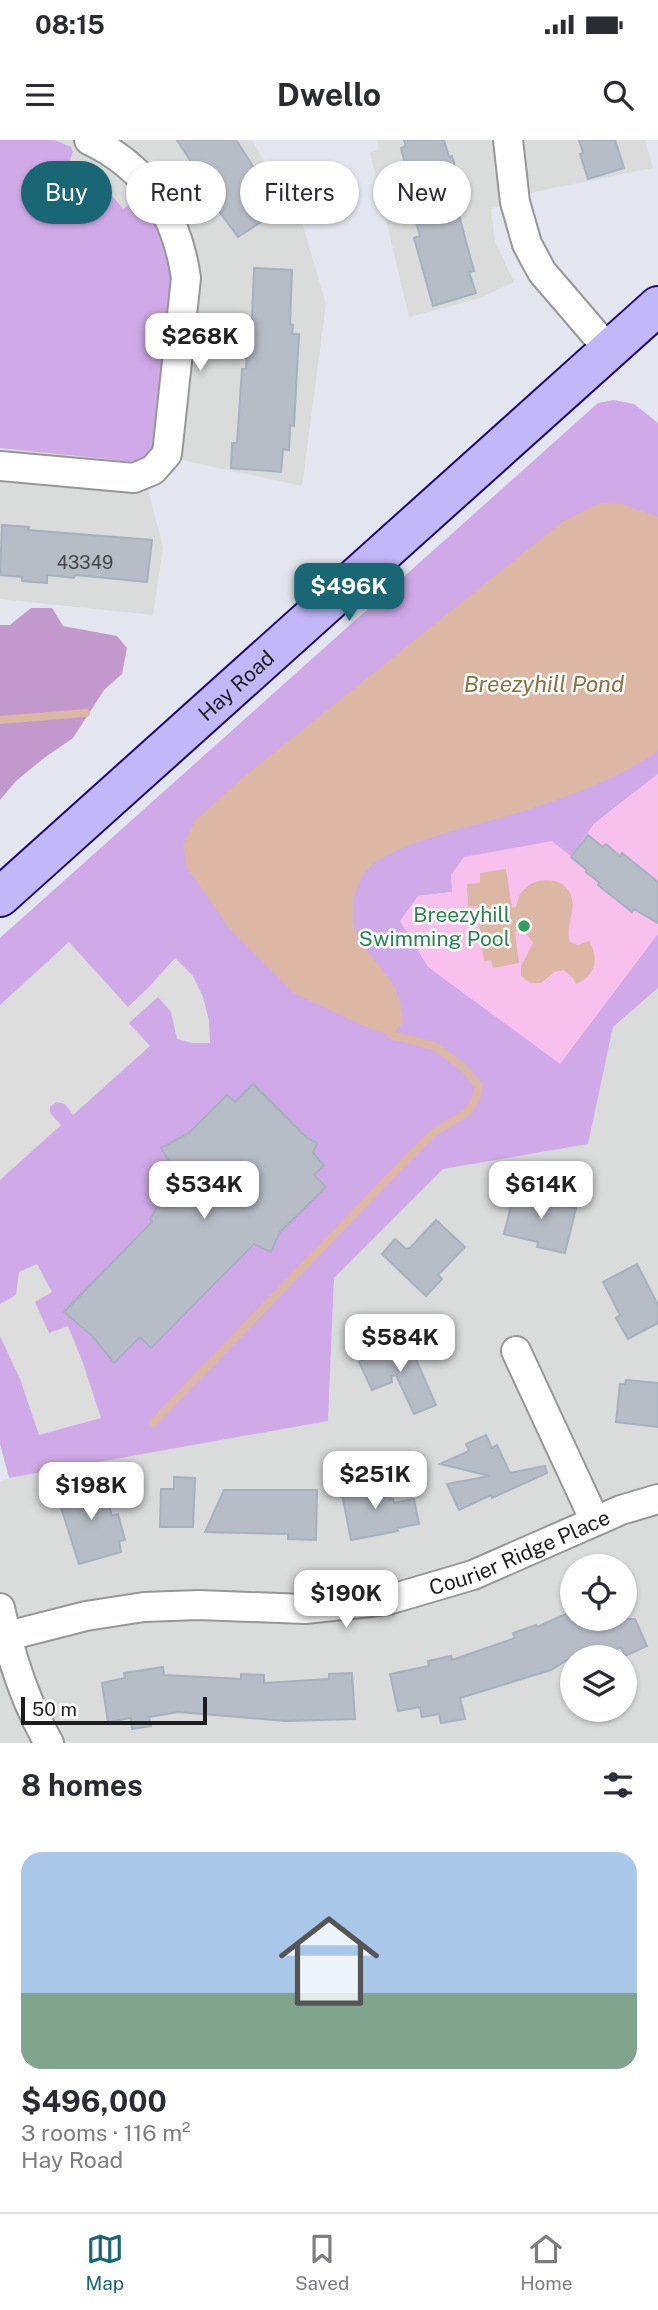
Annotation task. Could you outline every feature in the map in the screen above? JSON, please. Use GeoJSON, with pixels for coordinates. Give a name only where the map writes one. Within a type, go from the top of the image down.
{"type":"FeatureCollection","features":[{"type":"Feature","properties":{"kind":"street"},"geometry":{"type":"LineString","coordinates":[[0,466],[134,478],[153,470],[167,454],[186,278],[183,257],[169,217],[146,181],[131,166],[89,140]]}},
{"type":"Feature","properties":{"kind":"street"},"geometry":{"type":"LineString","coordinates":[[508,140],[515,202],[527,244],[542,272],[609,350]]}},
{"type":"Feature","properties":{"kind":"street","name":"Hay Road"},"geometry":{"type":"LineString","coordinates":[[0,897],[658,306]]}},
{"type":"Feature","properties":{"kind":"street"},"geometry":{"type":"LineString","coordinates":[[516,1350],[595,1521]]}},
{"type":"Feature","properties":{"kind":"street","name":"Courier Ridge Place"},"geometry":{"type":"LineString","coordinates":[[3,1637],[86,1616],[144,1607],[199,1605],[305,1609],[388,1600],[472,1575],[621,1510],[658,1499]]}},
{"type":"Feature","properties":{"kind":"street"},"geometry":{"type":"LineString","coordinates":[[0,1608],[3,1637],[24,1692],[49,1743]]}},
{"type":"Feature","properties":{"kind":"shaded area"},"geometry":{"type":"Polygon","coordinates":[[[0,140],[251,140],[265,161],[240,161],[240,224],[303,224],[326,304],[302,486],[182,460],[147,486],[163,547],[153,615],[0,599],[0,140]]]}},
{"type":"Feature","properties":{"kind":"shaded area"},"geometry":{"type":"Polygon","coordinates":[[[0,140],[54,140],[71,147],[73,152],[70,161],[21,161],[21,224],[112,224],[112,196],[123,209],[126,207],[126,224],[158,224],[161,232],[168,257],[172,295],[154,448],[147,457],[135,462],[0,448],[0,140]]]}},
{"type":"Feature","properties":{"kind":"shaded area"},"geometry":{"type":"Polygon","coordinates":[[[377,140],[645,140],[653,168],[529,193],[491,209],[495,241],[514,282],[478,299],[409,317],[387,224],[471,224],[471,161],[373,161],[373,166],[370,153],[379,149],[377,140]]]}},
{"type":"Feature","properties":{"kind":"shaded area"},"geometry":{"type":"Polygon","coordinates":[[[614,400],[634,404],[658,423],[658,774],[594,824],[571,857],[453,892],[418,896],[658,934],[658,988],[613,1027],[588,1144],[443,1169],[334,1278],[328,1421],[9,1478],[0,1444],[0,938],[598,403],[614,400]]]}},
{"type":"Feature","properties":{"kind":"shaded area"},"geometry":{"type":"Polygon","coordinates":[[[31,608],[52,608],[63,626],[117,636],[127,648],[122,674],[104,690],[73,738],[16,781],[0,800],[0,625],[10,625],[31,608]]]}},
{"type":"Feature","properties":{"kind":"shaded area"},"geometry":{"type":"Polygon","coordinates":[[[658,774],[658,934],[560,1064],[428,967],[400,921],[418,896],[452,892],[451,875],[464,857],[552,841],[571,856],[594,824],[658,774]]]}},
{"type":"Feature","properties":{"kind":"shaded area"},"geometry":{"type":"Polygon","coordinates":[[[69,942],[128,1007],[175,958],[193,976],[203,997],[209,1021],[210,1043],[192,1043],[177,1039],[171,1012],[158,997],[129,1023],[150,1046],[73,1115],[65,1104],[56,1102],[50,1107],[50,1113],[61,1125],[0,1180],[0,1005],[69,942]]]}},
{"type":"Feature","properties":{"kind":"shaded area"},"geometry":{"type":"Polygon","coordinates":[[[658,988],[658,1743],[0,1743],[0,1481],[328,1421],[334,1278],[443,1169],[588,1144],[613,1027],[658,988]]]}},
{"type":"Feature","properties":{"kind":"shaded area"},"geometry":{"type":"Polygon","coordinates":[[[37,1264],[52,1292],[35,1302],[49,1333],[68,1326],[101,1418],[39,1435],[20,1379],[0,1336],[0,1304],[16,1295],[19,1272],[37,1264]]]}},
{"type":"Feature","properties":{"kind":"water","name":"Breezyhill Pond"},"geometry":{"type":"Polygon","coordinates":[[[599,503],[622,504],[658,517],[658,751],[612,778],[578,792],[527,810],[419,841],[381,859],[368,869],[356,892],[353,919],[358,937],[398,995],[403,1023],[391,1035],[370,1029],[294,993],[230,929],[187,868],[183,845],[194,822],[241,779],[562,522],[599,503]]]}},
{"type":"Feature","properties":{"kind":"water","name":"Breezyhill Swimming Pool"},"geometry":{"type":"Polygon","coordinates":[[[506,869],[512,908],[516,907],[520,895],[533,883],[547,880],[566,887],[573,905],[570,942],[578,945],[589,941],[594,954],[594,966],[582,981],[576,984],[564,970],[554,972],[541,983],[530,983],[521,976],[521,966],[533,943],[521,931],[515,932],[519,963],[493,968],[491,960],[484,961],[477,906],[468,907],[467,884],[480,883],[480,873],[506,869]]]}},
{"type":"Feature","properties":{"kind":"building"},"geometry":{"type":"Polygon","coordinates":[[[177,140],[236,140],[250,161],[240,161],[240,224],[258,224],[238,237],[226,221],[226,161],[190,161],[177,140]]]}},
{"type":"Feature","properties":{"kind":"building"},"geometry":{"type":"Polygon","coordinates":[[[404,140],[444,140],[449,157],[452,156],[453,161],[404,161],[401,148],[406,146],[404,140]]]}},
{"type":"Feature","properties":{"kind":"building"},"geometry":{"type":"Polygon","coordinates":[[[579,140],[615,140],[624,168],[588,179],[580,154],[583,153],[579,140]]]}},
{"type":"Feature","properties":{"kind":"building"},"geometry":{"type":"Polygon","coordinates":[[[417,224],[461,224],[474,271],[469,272],[476,293],[433,306],[414,238],[420,236],[417,224]]]}},
{"type":"Feature","properties":{"kind":"building"},"geometry":{"type":"Polygon","coordinates":[[[254,268],[292,270],[290,324],[293,325],[292,334],[299,334],[294,426],[290,425],[289,450],[283,449],[281,472],[231,468],[232,443],[237,443],[242,369],[246,369],[247,344],[251,344],[254,268]]]}},
{"type":"Feature","properties":{"kind":"building"},"geometry":{"type":"Polygon","coordinates":[[[2,525],[29,527],[28,530],[152,540],[147,582],[47,575],[47,583],[22,581],[22,577],[0,575],[2,525]]]}},
{"type":"Feature","properties":{"kind":"building"},"geometry":{"type":"Polygon","coordinates":[[[588,835],[603,847],[606,844],[620,856],[622,853],[658,882],[658,923],[634,909],[632,912],[598,885],[600,883],[571,857],[588,835]]]}},
{"type":"Feature","properties":{"kind":"building"},"geometry":{"type":"Polygon","coordinates":[[[253,1084],[307,1138],[317,1143],[313,1153],[324,1165],[314,1175],[326,1187],[280,1232],[271,1252],[254,1244],[151,1348],[140,1337],[114,1363],[92,1336],[64,1312],[152,1222],[150,1219],[178,1176],[161,1148],[189,1133],[227,1095],[235,1102],[253,1084]]]}},
{"type":"Feature","properties":{"kind":"building"},"geometry":{"type":"Polygon","coordinates":[[[528,1189],[553,1194],[551,1203],[576,1208],[565,1253],[537,1247],[538,1242],[504,1234],[513,1197],[525,1200],[528,1189]]]}},
{"type":"Feature","properties":{"kind":"building"},"geometry":{"type":"Polygon","coordinates":[[[436,1220],[465,1247],[438,1275],[442,1279],[426,1296],[382,1254],[395,1239],[406,1249],[410,1248],[436,1220]]]}},
{"type":"Feature","properties":{"kind":"building"},"geometry":{"type":"Polygon","coordinates":[[[637,1264],[658,1305],[658,1323],[628,1339],[616,1318],[620,1315],[603,1282],[637,1264]]]}},
{"type":"Feature","properties":{"kind":"building"},"geometry":{"type":"Polygon","coordinates":[[[407,1339],[436,1405],[414,1414],[396,1375],[391,1376],[392,1382],[372,1390],[359,1362],[407,1339]]]}},
{"type":"Feature","properties":{"kind":"building"},"geometry":{"type":"Polygon","coordinates":[[[626,1380],[658,1383],[658,1427],[616,1422],[620,1384],[625,1384],[626,1380]]]}},
{"type":"Feature","properties":{"kind":"building"},"geometry":{"type":"Polygon","coordinates":[[[486,1435],[492,1448],[497,1445],[510,1473],[545,1466],[547,1473],[459,1510],[447,1484],[490,1476],[440,1464],[469,1451],[466,1444],[486,1435]]]}},
{"type":"Feature","properties":{"kind":"building"},"geometry":{"type":"Polygon","coordinates":[[[174,1477],[195,1478],[193,1527],[160,1527],[161,1489],[174,1489],[174,1477]]]}},
{"type":"Feature","properties":{"kind":"building"},"geometry":{"type":"Polygon","coordinates":[[[102,1479],[112,1516],[118,1514],[125,1540],[119,1541],[121,1552],[79,1564],[56,1492],[102,1479]]]}},
{"type":"Feature","properties":{"kind":"building"},"geometry":{"type":"Polygon","coordinates":[[[370,1479],[374,1498],[392,1495],[390,1500],[393,1499],[394,1503],[414,1499],[419,1524],[351,1540],[340,1484],[370,1479]]]}},
{"type":"Feature","properties":{"kind":"building"},"geometry":{"type":"Polygon","coordinates":[[[224,1490],[317,1490],[316,1540],[288,1539],[288,1534],[205,1532],[224,1490]]]}},
{"type":"Feature","properties":{"kind":"building"},"geometry":{"type":"Polygon","coordinates":[[[560,1616],[560,1631],[637,1631],[637,1624],[647,1646],[637,1651],[637,1645],[560,1645],[560,1664],[551,1670],[460,1698],[465,1719],[441,1723],[439,1714],[422,1717],[420,1707],[398,1711],[390,1674],[429,1666],[428,1661],[451,1656],[452,1660],[515,1638],[513,1633],[536,1625],[537,1627],[560,1616]]]}},
{"type":"Feature","properties":{"kind":"building"},"geometry":{"type":"Polygon","coordinates":[[[163,1667],[164,1675],[241,1679],[241,1674],[264,1675],[264,1683],[329,1679],[329,1674],[352,1673],[355,1719],[286,1721],[178,1712],[149,1717],[151,1726],[132,1729],[131,1718],[108,1722],[102,1683],[125,1678],[124,1673],[163,1667]]]}},
{"type":"Feature","properties":{"kind":"waterway"},"geometry":{"type":"LineString","coordinates":[[0,720],[86,713]]}},
{"type":"Feature","properties":{"kind":"waterway"},"geometry":{"type":"LineString","coordinates":[[153,1423],[408,1158],[436,1131],[464,1114],[473,1104],[479,1086],[464,1068],[435,1046],[391,1035]]}},
{"type":"Feature","properties":{"kind":"place","name":"Breezyhill Swimming Pool"},"geometry":{"type":"Point","coordinates":[524,926]}}]}
